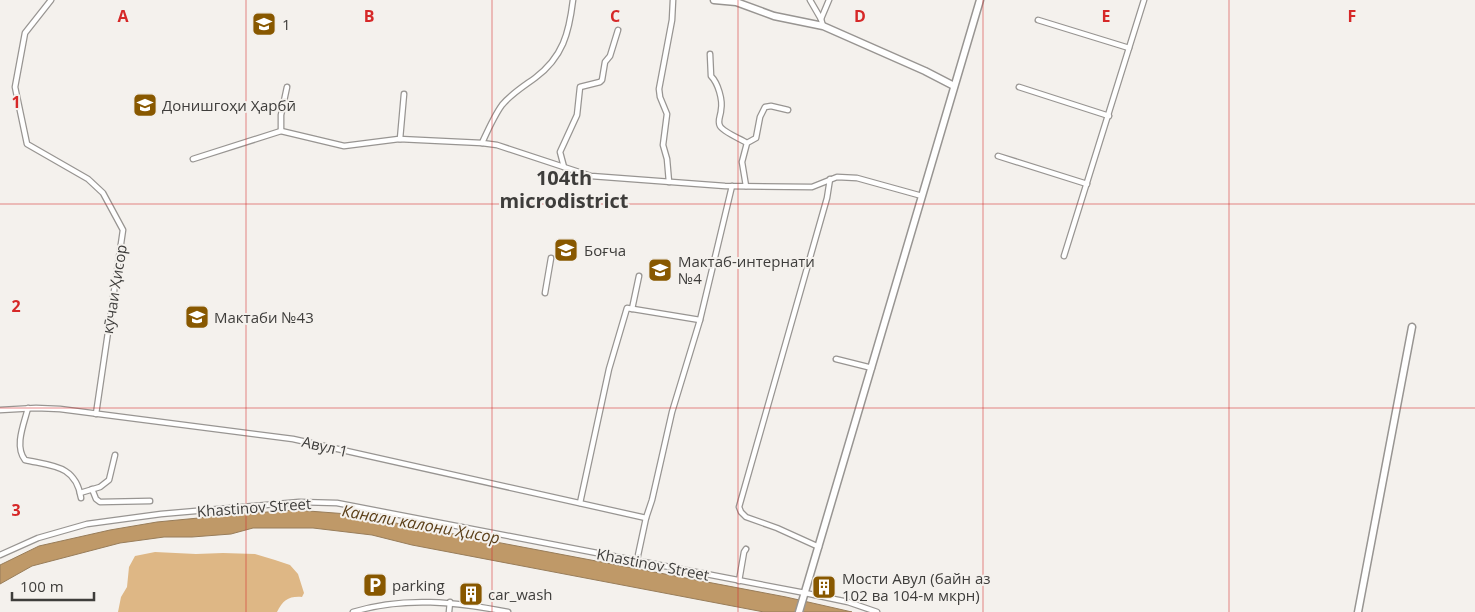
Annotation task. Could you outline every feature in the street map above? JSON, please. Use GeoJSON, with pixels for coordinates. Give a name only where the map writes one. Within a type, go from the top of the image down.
{"type":"FeatureCollection","features":[{"type":"Feature","properties":{"kind":"street","name":"кӯчаи Ҳисор"},"geometry":{"type":"LineString","coordinates":[[51,0],[25,33],[15,87],[27,144],[88,179],[103,193],[124,230],[96,414]]}},
{"type":"Feature","properties":{"kind":"street"},"geometry":{"type":"LineString","coordinates":[[482,143],[492,121],[503,104],[515,92],[547,69],[556,59],[564,44],[570,25],[573,0]]}},
{"type":"Feature","properties":{"kind":"street"},"geometry":{"type":"LineString","coordinates":[[669,182],[667,158],[663,145],[666,114],[661,103],[659,89],[672,20],[673,0]]}},
{"type":"Feature","properties":{"kind":"street"},"geometry":{"type":"LineString","coordinates":[[714,0],[744,2],[774,16],[823,26],[925,71],[954,86]]}},
{"type":"Feature","properties":{"kind":"street"},"geometry":{"type":"LineString","coordinates":[[810,0],[823,26]]}},
{"type":"Feature","properties":{"kind":"street"},"geometry":{"type":"LineString","coordinates":[[821,19],[829,0]]}},
{"type":"Feature","properties":{"kind":"street"},"geometry":{"type":"LineString","coordinates":[[799,612],[980,0]]}},
{"type":"Feature","properties":{"kind":"street"},"geometry":{"type":"LineString","coordinates":[[1064,256],[1144,0]]}},
{"type":"Feature","properties":{"kind":"street"},"geometry":{"type":"LineString","coordinates":[[1038,20],[1129,48]]}},
{"type":"Feature","properties":{"kind":"street"},"geometry":{"type":"LineString","coordinates":[[564,167],[560,152],[577,115],[580,87],[602,80],[605,62],[610,56],[618,30]]}},
{"type":"Feature","properties":{"kind":"street"},"geometry":{"type":"LineString","coordinates":[[710,54],[711,76],[716,81],[722,107],[720,125],[723,130],[747,143]]}},
{"type":"Feature","properties":{"kind":"street"},"geometry":{"type":"LineString","coordinates":[[281,131],[281,115],[287,87]]}},
{"type":"Feature","properties":{"kind":"street"},"geometry":{"type":"LineString","coordinates":[[1019,87],[1109,116]]}},
{"type":"Feature","properties":{"kind":"street"},"geometry":{"type":"LineString","coordinates":[[400,139],[404,94]]}},
{"type":"Feature","properties":{"kind":"street"},"geometry":{"type":"LineString","coordinates":[[746,186],[742,162],[747,143],[756,138],[760,117],[766,107],[771,106],[788,110]]}},
{"type":"Feature","properties":{"kind":"street"},"geometry":{"type":"LineString","coordinates":[[193,159],[281,131],[344,146],[400,139],[497,145],[591,176],[732,186],[812,187],[837,177],[857,178],[922,196]]}},
{"type":"Feature","properties":{"kind":"street"},"geometry":{"type":"LineString","coordinates":[[998,156],[1087,184]]}},
{"type":"Feature","properties":{"kind":"street"},"geometry":{"type":"LineString","coordinates":[[819,547],[777,528],[746,517],[739,507],[827,198],[830,179]]}},
{"type":"Feature","properties":{"kind":"street"},"geometry":{"type":"LineString","coordinates":[[637,560],[672,412],[700,320],[732,186]]}},
{"type":"Feature","properties":{"kind":"street"},"geometry":{"type":"LineString","coordinates":[[545,293],[551,258]]}},
{"type":"Feature","properties":{"kind":"street"},"geometry":{"type":"LineString","coordinates":[[632,309],[639,276]]}},
{"type":"Feature","properties":{"kind":"street"},"geometry":{"type":"LineString","coordinates":[[580,503],[609,369],[627,308],[700,320]]}},
{"type":"Feature","properties":{"kind":"street"},"geometry":{"type":"LineString","coordinates":[[1358,612],[1412,327]]}},
{"type":"Feature","properties":{"kind":"street"},"geometry":{"type":"LineString","coordinates":[[836,359],[872,368]]}},
{"type":"Feature","properties":{"kind":"street"},"geometry":{"type":"LineString","coordinates":[[28,408],[20,441],[23,458],[63,468],[77,483],[81,495],[100,487],[109,480],[115,455]]}},
{"type":"Feature","properties":{"kind":"street","name":"Авул 1"},"geometry":{"type":"LineString","coordinates":[[0,410],[28,408],[60,409],[293,439],[646,518]]}},
{"type":"Feature","properties":{"kind":"street"},"geometry":{"type":"LineString","coordinates":[[92,489],[96,499],[100,502],[150,501]]}},
{"type":"Feature","properties":{"kind":"street","name":"Khastinov Street"},"geometry":{"type":"LineString","coordinates":[[0,555],[38,538],[87,524],[161,514],[299,502],[337,503],[805,593],[848,602],[877,612]]}},
{"type":"Feature","properties":{"kind":"street"},"geometry":{"type":"LineString","coordinates":[[739,581],[746,549]]}},
{"type":"Feature","properties":{"kind":"street"},"geometry":{"type":"LineString","coordinates":[[353,612],[394,604],[450,602],[508,612]]}},
{"type":"Feature","properties":{"kind":"street"},"geometry":{"type":"LineString","coordinates":[[449,612],[450,602]]}},
{"type":"Feature","properties":{"kind":"shaded area"},"geometry":{"type":"Polygon","coordinates":[[[295,510],[348,514],[786,597],[852,612],[764,612],[412,545],[372,535],[313,528],[253,528],[231,534],[164,537],[120,543],[32,566],[0,584],[0,565],[39,546],[110,530],[157,522],[295,510]]]}},
{"type":"Feature","properties":{"kind":"shaded area"},"geometry":{"type":"Polygon","coordinates":[[[155,552],[255,554],[290,565],[298,574],[304,593],[302,597],[293,597],[287,600],[277,612],[118,612],[121,597],[127,587],[129,567],[135,556],[155,552]]]}},
{"type":"Feature","properties":{"kind":"place","name":"1"},"geometry":{"type":"Point","coordinates":[264,24]}},
{"type":"Feature","properties":{"kind":"place","name":"Донишгоҳи Ҳарбӣ"},"geometry":{"type":"Point","coordinates":[145,105]}},
{"type":"Feature","properties":{"kind":"place","name":"Боғча"},"geometry":{"type":"Point","coordinates":[566,250]}},
{"type":"Feature","properties":{"kind":"place","name":"Мактаб-интернати №4"},"geometry":{"type":"Point","coordinates":[660,270]}},
{"type":"Feature","properties":{"kind":"place","name":"Мактаби №43"},"geometry":{"type":"Point","coordinates":[197,317]}},
{"type":"Feature","properties":{"kind":"place","name":"parking"},"geometry":{"type":"Point","coordinates":[375,585]}},
{"type":"Feature","properties":{"kind":"place","name":"Мости Авул (байн аз 102 ва 104-м мкрн)"},"geometry":{"type":"Point","coordinates":[824,587]}},
{"type":"Feature","properties":{"kind":"place","name":"car_wash"},"geometry":{"type":"Point","coordinates":[471,594]}},
{"type":"Feature","properties":{"kind":"district","name":"104th microdistrict"},"geometry":{"type":"Point","coordinates":[564,188]}},
{"type":"Feature","properties":{"kind":"water label","name":"Канали калони Ҳисор"},"geometry":{"type":"Point","coordinates":[421,524]}}]}
